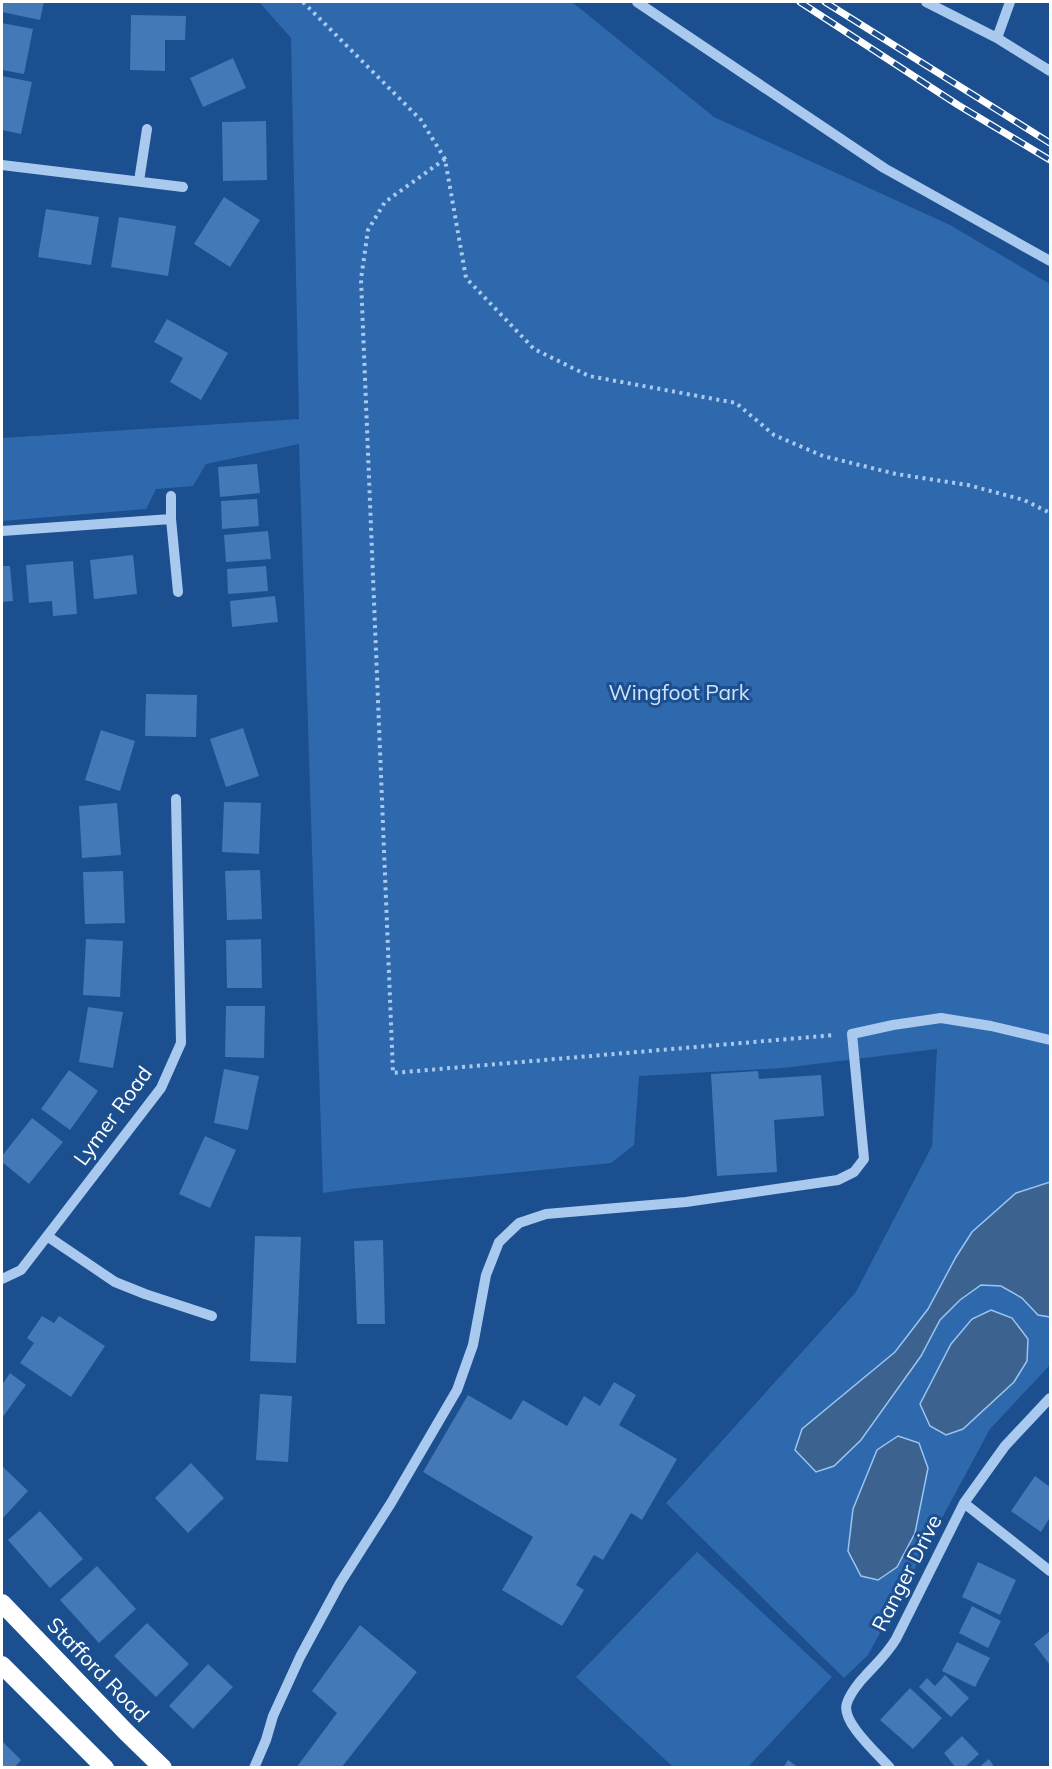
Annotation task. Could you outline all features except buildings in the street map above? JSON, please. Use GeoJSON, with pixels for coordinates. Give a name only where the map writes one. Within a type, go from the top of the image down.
{"type":"FeatureCollection","features":[{"type":"Feature","properties":{"kind":"highway","name":"Stafford Road"},"geometry":{"type":"LineString","coordinates":[[2,1603],[163,1767]]}},
{"type":"Feature","properties":{"kind":"highway"},"geometry":{"type":"LineString","coordinates":[[2,1665],[105,1767]]}},
{"type":"Feature","properties":{"kind":"street"},"geometry":{"type":"LineString","coordinates":[[637,2],[884,168],[1050,261]]}},
{"type":"Feature","properties":{"kind":"street"},"geometry":{"type":"LineString","coordinates":[[926,2],[997,38],[1050,71]]}},
{"type":"Feature","properties":{"kind":"street"},"geometry":{"type":"LineString","coordinates":[[997,38],[1010,2]]}},
{"type":"Feature","properties":{"kind":"street"},"geometry":{"type":"LineString","coordinates":[[139,182],[147,129]]}},
{"type":"Feature","properties":{"kind":"street"},"geometry":{"type":"LineString","coordinates":[[2,165],[183,187]]}},
{"type":"Feature","properties":{"kind":"street"},"geometry":{"type":"LineString","coordinates":[[171,496],[178,592]]}},
{"type":"Feature","properties":{"kind":"street"},"geometry":{"type":"LineString","coordinates":[[2,531],[171,519]]}},
{"type":"Feature","properties":{"kind":"street","name":"Lymer Road"},"geometry":{"type":"LineString","coordinates":[[2,1279],[21,1270],[161,1088],[181,1043],[176,799]]}},
{"type":"Feature","properties":{"kind":"street"},"geometry":{"type":"LineString","coordinates":[[254,1767],[266,1740],[273,1716],[300,1658],[340,1583],[391,1503],[457,1390],[473,1345],[486,1275],[499,1242],[519,1223],[546,1215],[749,1194],[838,1180],[854,1172],[864,1160],[852,1034],[941,1018],[991,1026],[1050,1040]]}},
{"type":"Feature","properties":{"kind":"street"},"geometry":{"type":"LineString","coordinates":[[47,1236],[116,1282],[212,1316]]}},
{"type":"Feature","properties":{"kind":"street","name":"Ranger Drive"},"geometry":{"type":"LineString","coordinates":[[890,1767],[848,1718],[846,1704],[864,1677],[887,1654],[896,1639],[964,1503],[1005,1446],[1050,1398]]}},
{"type":"Feature","properties":{"kind":"street"},"geometry":{"type":"LineString","coordinates":[[964,1503],[1050,1572]]}},
{"type":"Feature","properties":{"kind":"path"},"geometry":{"type":"LineString","coordinates":[[303,2],[421,120],[445,159],[466,278],[534,349],[589,376],[736,403],[774,435],[823,456],[896,474],[968,485],[1024,500],[1050,513]]}},
{"type":"Feature","properties":{"kind":"path"},"geometry":{"type":"LineString","coordinates":[[445,159],[385,202],[368,230],[361,279],[393,1073],[852,1034]]}},
{"type":"Feature","properties":{"kind":"green space","name":"Wingfoot Park"},"geometry":{"type":"Polygon","coordinates":[[[259,2],[572,2],[714,117],[950,225],[1050,284],[1050,1365],[990,1429],[868,1655],[844,1678],[666,1503],[856,1292],[932,1146],[937,1049],[783,1068],[639,1076],[634,1145],[611,1163],[323,1193],[299,444],[206,464],[193,486],[156,489],[146,509],[2,521],[2,438],[299,419],[291,38],[259,2]]]}},
{"type":"Feature","properties":{"kind":"green space"},"geometry":{"type":"Polygon","coordinates":[[[697,1552],[832,1677],[748,1767],[673,1767],[576,1677],[697,1552]]]}},
{"type":"Feature","properties":{"kind":"shaded area"},"geometry":{"type":"Polygon","coordinates":[[[1050,1182],[1050,1317],[1038,1315],[1022,1298],[1001,1286],[981,1285],[960,1300],[940,1320],[921,1356],[861,1440],[834,1466],[816,1472],[795,1450],[802,1429],[895,1352],[928,1309],[972,1232],[1016,1193],[1050,1182]]]}},
{"type":"Feature","properties":{"kind":"shaded area"},"geometry":{"type":"Polygon","coordinates":[[[991,1310],[1012,1318],[1028,1339],[1027,1361],[1014,1382],[963,1429],[946,1435],[930,1426],[920,1404],[951,1344],[972,1319],[991,1310]]]}},
{"type":"Feature","properties":{"kind":"shaded area"},"geometry":{"type":"Polygon","coordinates":[[[898,1436],[919,1443],[928,1468],[915,1533],[897,1567],[878,1580],[861,1576],[848,1551],[853,1509],[877,1450],[898,1436]]]}},
{"type":"Feature","properties":{"kind":"railway"},"geometry":{"type":"LineString","coordinates":[[800,2],[958,105],[1050,160]]}},
{"type":"Feature","properties":{"kind":"railway"},"geometry":{"type":"LineString","coordinates":[[825,2],[1050,143]]}}]}
